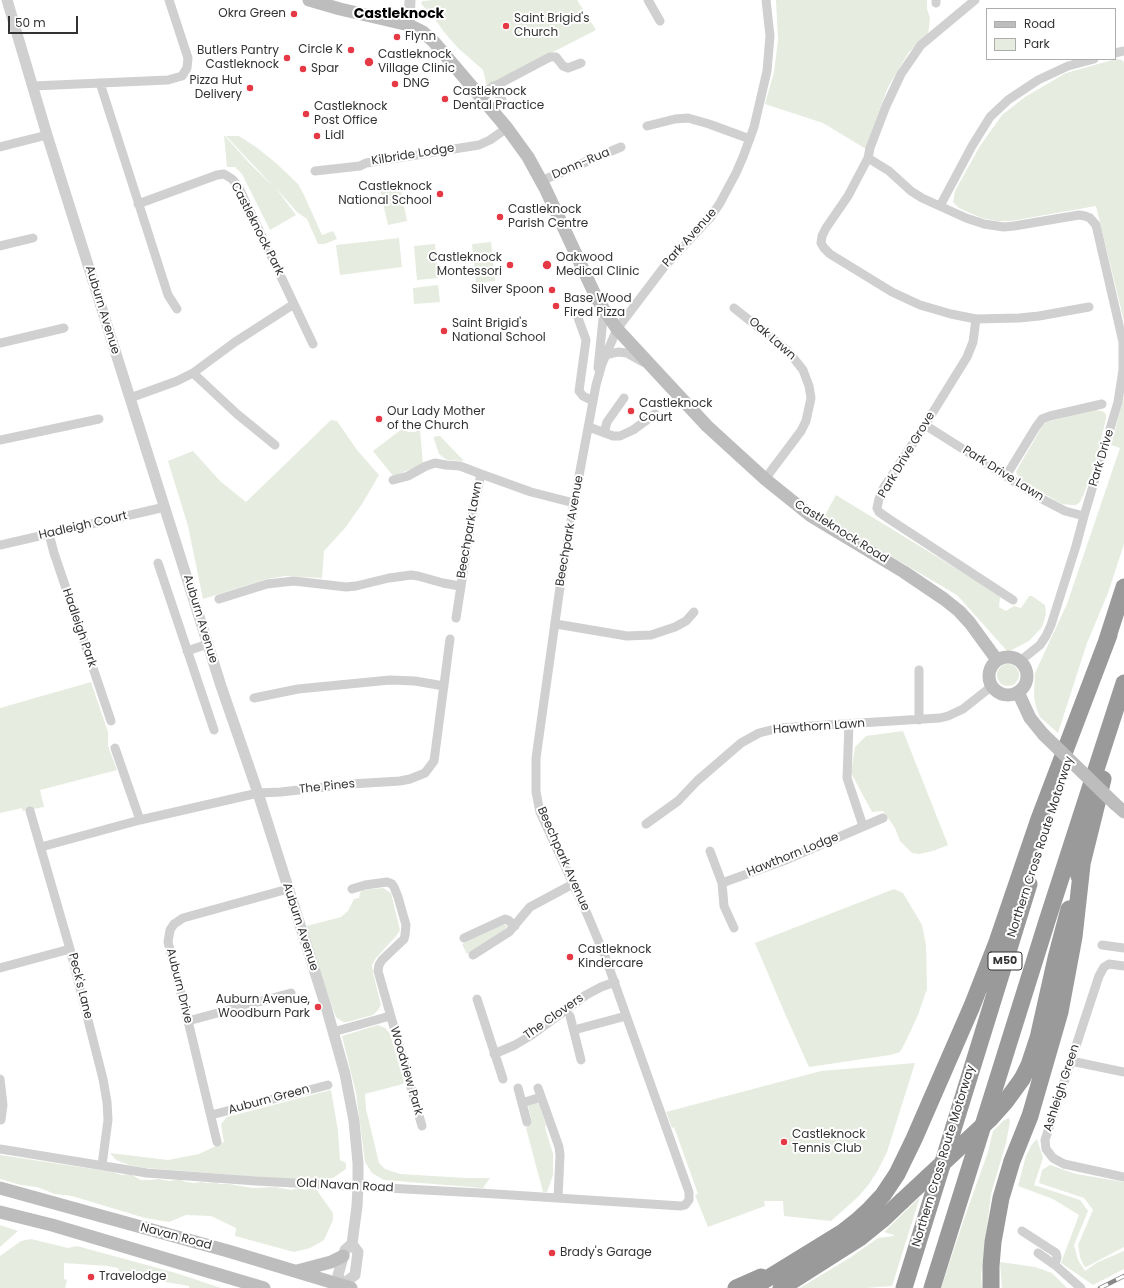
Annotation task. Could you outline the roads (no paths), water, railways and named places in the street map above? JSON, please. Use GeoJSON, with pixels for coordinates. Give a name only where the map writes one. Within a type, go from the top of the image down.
{"type":"FeatureCollection","features":[{"type":"Feature","properties":{"kind":"highway","name":"M50"},"geometry":{"type":"LineString","coordinates":[[1109,635],[1124,587]]}},
{"type":"Feature","properties":{"kind":"highway"},"geometry":{"type":"LineString","coordinates":[[752,1288],[843,1232],[869,1210],[890,1186],[906,1157],[972,1006],[994,950],[1039,819],[1109,635]]}},
{"type":"Feature","properties":{"kind":"highway","name":"Northern Cross Route Motorway"},"geometry":{"type":"LineString","coordinates":[[904,1288],[992,1002],[1109,635]]}},
{"type":"Feature","properties":{"kind":"highway","name":"M50"},"geometry":{"type":"LineString","coordinates":[[932,1288],[1047,921],[1124,683]]}},
{"type":"Feature","properties":{"kind":"highway"},"geometry":{"type":"LineString","coordinates":[[781,1288],[861,1237],[882,1220],[990,1119],[1006,1101],[1022,1079],[1029,1065],[1038,1038],[1064,926],[1082,865],[1124,696]]}},
{"type":"Feature","properties":{"kind":"highway"},"geometry":{"type":"LineString","coordinates":[[991,1288],[993,1242],[1001,1198],[1012,1161],[1030,1116],[1060,1012],[1074,936],[1082,865]]}},
{"type":"Feature","properties":{"kind":"highway"},"geometry":{"type":"LineString","coordinates":[[736,1288],[784,1268]]}},
{"type":"Feature","properties":{"kind":"main road","name":"Castleknock Road"},"geometry":{"type":"LineString","coordinates":[[309,0],[340,9],[409,24],[423,32],[434,42],[520,145],[541,180],[596,299],[617,329],[707,426],[765,479],[806,512],[909,575],[944,599],[959,611],[970,623],[997,660]]}},
{"type":"Feature","properties":{"kind":"main road"},"geometry":{"type":"LineString","coordinates":[[1009,657],[1020,661],[1025,667],[1027,674],[1026,681],[1018,692],[1004,694],[997,691],[992,686],[989,680],[989,672],[992,665],[997,660],[1009,657]]}},
{"type":"Feature","properties":{"kind":"main road"},"geometry":{"type":"LineString","coordinates":[[1018,692],[1030,718],[1043,734],[1120,808]]}},
{"type":"Feature","properties":{"kind":"main road","name":"Navan Road"},"geometry":{"type":"LineString","coordinates":[[0,1188],[297,1271],[345,1287]]}},
{"type":"Feature","properties":{"kind":"main road","name":"Navan Road"},"geometry":{"type":"LineString","coordinates":[[0,1212],[52,1225],[264,1288]]}},
{"type":"Feature","properties":{"kind":"main road"},"geometry":{"type":"LineString","coordinates":[[297,1271],[331,1262],[343,1256]]}},
{"type":"Feature","properties":{"kind":"street","name":"Auburn Avenue"},"geometry":{"type":"LineString","coordinates":[[8,0],[47,135],[208,644],[258,792],[333,1032],[348,1087],[351,1100],[357,1154],[358,1187],[352,1244],[345,1250],[338,1275],[345,1287],[355,1275],[358,1252],[352,1244]]}},
{"type":"Feature","properties":{"kind":"street"},"geometry":{"type":"LineString","coordinates":[[33,86],[168,80],[182,76],[187,68],[188,58],[169,0]]}},
{"type":"Feature","properties":{"kind":"street"},"geometry":{"type":"LineString","coordinates":[[409,24],[410,0]]}},
{"type":"Feature","properties":{"kind":"street"},"geometry":{"type":"LineString","coordinates":[[648,0],[660,21]]}},
{"type":"Feature","properties":{"kind":"street","name":"Park Avenue"},"geometry":{"type":"LineString","coordinates":[[617,329],[660,272],[715,211],[736,173],[750,139],[759,106],[769,54],[770,36],[766,0]]}},
{"type":"Feature","properties":{"kind":"street"},"geometry":{"type":"LineString","coordinates":[[975,0],[921,45],[901,74],[886,106],[870,148],[868,158],[848,196],[822,236],[822,243],[824,248],[834,257],[906,299],[935,309],[976,320],[1038,317],[1089,307]]}},
{"type":"Feature","properties":{"kind":"street"},"geometry":{"type":"LineString","coordinates":[[478,95],[554,56],[566,67],[571,67],[580,63]]}},
{"type":"Feature","properties":{"kind":"street"},"geometry":{"type":"LineString","coordinates":[[868,158],[889,171],[916,194],[940,206],[972,146],[990,117],[1008,100],[1038,80],[1068,66],[1090,60]]}},
{"type":"Feature","properties":{"kind":"street"},"geometry":{"type":"LineString","coordinates":[[100,82],[168,295],[177,309]]}},
{"type":"Feature","properties":{"kind":"street"},"geometry":{"type":"LineString","coordinates":[[493,86],[502,100]]}},
{"type":"Feature","properties":{"kind":"street"},"geometry":{"type":"LineString","coordinates":[[647,126],[675,119],[688,118],[750,139]]}},
{"type":"Feature","properties":{"kind":"street","name":"Kilbride Lodge"},"geometry":{"type":"LineString","coordinates":[[315,171],[360,166],[366,163],[479,145],[490,140],[507,128]]}},
{"type":"Feature","properties":{"kind":"street"},"geometry":{"type":"LineString","coordinates":[[0,147],[47,135]]}},
{"type":"Feature","properties":{"kind":"street","name":"Donn-Rua"},"geometry":{"type":"LineString","coordinates":[[541,180],[621,147]]}},
{"type":"Feature","properties":{"kind":"street","name":"Castleknock Park"},"geometry":{"type":"LineString","coordinates":[[138,204],[217,175],[224,174],[232,178],[241,193],[312,344]]}},
{"type":"Feature","properties":{"kind":"street","name":"Park Drive"},"geometry":{"type":"LineString","coordinates":[[940,206],[966,218],[984,224],[1004,227],[1079,216],[1090,218],[1096,225],[1123,342],[1123,370],[1118,402],[1076,546],[1049,631],[1040,645],[1020,661]]}},
{"type":"Feature","properties":{"kind":"street"},"geometry":{"type":"LineString","coordinates":[[0,246],[33,238]]}},
{"type":"Feature","properties":{"kind":"street"},"geometry":{"type":"LineString","coordinates":[[130,398],[177,381],[193,373],[294,304]]}},
{"type":"Feature","properties":{"kind":"street","name":"Beechpark Avenue"},"geometry":{"type":"LineString","coordinates":[[602,308],[603,319],[596,385],[559,594],[536,758],[537,802],[542,818],[588,916],[615,982],[689,1192],[690,1200]]}},
{"type":"Feature","properties":{"kind":"street","name":"Oak Lawn"},"geometry":{"type":"LineString","coordinates":[[734,308],[788,351],[803,370],[810,386],[810,404],[806,421],[801,431],[765,479]]}},
{"type":"Feature","properties":{"kind":"street"},"geometry":{"type":"LineString","coordinates":[[577,315],[586,340],[579,391],[583,396],[593,401]]}},
{"type":"Feature","properties":{"kind":"street","name":"Park Drive Grove"},"geometry":{"type":"LineString","coordinates":[[976,320],[972,342],[967,357],[883,490],[878,506],[879,512],[1013,600]]}},
{"type":"Feature","properties":{"kind":"street"},"geometry":{"type":"LineString","coordinates":[[0,343],[64,328]]}},
{"type":"Feature","properties":{"kind":"street","name":"Beechpark Avenue"},"geometry":{"type":"LineString","coordinates":[[596,385],[617,329]]}},
{"type":"Feature","properties":{"kind":"street"},"geometry":{"type":"LineString","coordinates":[[606,355],[618,352],[627,353],[660,375]]}},
{"type":"Feature","properties":{"kind":"street"},"geometry":{"type":"LineString","coordinates":[[193,373],[237,414],[275,445]]}},
{"type":"Feature","properties":{"kind":"street"},"geometry":{"type":"LineString","coordinates":[[604,433],[607,422],[624,398]]}},
{"type":"Feature","properties":{"kind":"street"},"geometry":{"type":"LineString","coordinates":[[1006,476],[1021,450],[1042,419],[1102,404]]}},
{"type":"Feature","properties":{"kind":"street"},"geometry":{"type":"LineString","coordinates":[[588,427],[617,436],[627,434],[655,414]]}},
{"type":"Feature","properties":{"kind":"street"},"geometry":{"type":"LineString","coordinates":[[0,440],[99,419]]}},
{"type":"Feature","properties":{"kind":"street","name":"Park Drive Lawn"},"geometry":{"type":"LineString","coordinates":[[925,425],[1042,499],[1059,508],[1084,516]]}},
{"type":"Feature","properties":{"kind":"street","name":"Beechpark Lawn"},"geometry":{"type":"LineString","coordinates":[[393,480],[408,476],[426,466],[435,463],[460,466],[531,492],[574,503]]}},
{"type":"Feature","properties":{"kind":"street","name":"Beechpark Lawn"},"geometry":{"type":"LineString","coordinates":[[456,618],[477,487],[481,474]]}},
{"type":"Feature","properties":{"kind":"street","name":"Hadleigh Court"},"geometry":{"type":"LineString","coordinates":[[0,545],[165,506]]}},
{"type":"Feature","properties":{"kind":"street","name":"Hadleigh Park"},"geometry":{"type":"LineString","coordinates":[[49,534],[54,553],[111,721]]}},
{"type":"Feature","properties":{"kind":"street"},"geometry":{"type":"LineString","coordinates":[[158,563],[214,730]]}},
{"type":"Feature","properties":{"kind":"street","name":"Beechpark Lawn"},"geometry":{"type":"LineString","coordinates":[[219,599],[267,584],[284,581],[346,587],[411,575],[460,586]]}},
{"type":"Feature","properties":{"kind":"street"},"geometry":{"type":"LineString","coordinates":[[556,624],[627,636],[651,634],[675,627],[686,621],[694,612]]}},
{"type":"Feature","properties":{"kind":"street","name":"The Pines"},"geometry":{"type":"LineString","coordinates":[[41,847],[140,820],[258,792],[281,792],[351,784],[400,781],[425,773],[434,761],[450,639]]}},
{"type":"Feature","properties":{"kind":"street"},"geometry":{"type":"LineString","coordinates":[[187,651],[208,644]]}},
{"type":"Feature","properties":{"kind":"street"},"geometry":{"type":"LineString","coordinates":[[918,720],[919,670]]}},
{"type":"Feature","properties":{"kind":"street"},"geometry":{"type":"LineString","coordinates":[[254,698],[298,689],[390,680],[415,681],[444,686]]}},
{"type":"Feature","properties":{"kind":"street","name":"Hawthorn Lawn"},"geometry":{"type":"LineString","coordinates":[[646,824],[678,801],[697,781],[741,743],[759,733],[779,728],[918,720],[948,716],[963,709],[992,686]]}},
{"type":"Feature","properties":{"kind":"street"},"geometry":{"type":"LineString","coordinates":[[849,724],[847,778],[863,826]]}},
{"type":"Feature","properties":{"kind":"street"},"geometry":{"type":"LineString","coordinates":[[115,748],[140,820]]}},
{"type":"Feature","properties":{"kind":"street","name":"Peck's Lane"},"geometry":{"type":"LineString","coordinates":[[30,811],[70,949],[103,1078],[108,1120],[102,1165]]}},
{"type":"Feature","properties":{"kind":"street","name":"Hawthorn Lodge"},"geometry":{"type":"LineString","coordinates":[[722,883],[783,861],[883,818]]}},
{"type":"Feature","properties":{"kind":"street"},"geometry":{"type":"LineString","coordinates":[[710,851],[722,883],[724,906],[734,928]]}},
{"type":"Feature","properties":{"kind":"street","name":"Woodview Park"},"geometry":{"type":"LineString","coordinates":[[352,889],[365,885],[387,882],[394,886],[398,897],[406,925],[406,935],[404,939],[382,960],[379,964],[378,971],[422,1126]]}},
{"type":"Feature","properties":{"kind":"street"},"geometry":{"type":"LineString","coordinates":[[473,955],[509,932],[530,907],[573,884]]}},
{"type":"Feature","properties":{"kind":"street","name":"Auburn Drive"},"geometry":{"type":"LineString","coordinates":[[217,1142],[168,942],[172,926],[183,918],[288,889]]}},
{"type":"Feature","properties":{"kind":"street"},"geometry":{"type":"LineString","coordinates":[[464,938],[505,919],[515,926]]}},
{"type":"Feature","properties":{"kind":"street"},"geometry":{"type":"LineString","coordinates":[[1102,945],[1124,948]]}},
{"type":"Feature","properties":{"kind":"street"},"geometry":{"type":"LineString","coordinates":[[0,968],[70,949]]}},
{"type":"Feature","properties":{"kind":"street","name":"Ashleigh Green"},"geometry":{"type":"LineString","coordinates":[[1124,966],[1109,964],[1104,967],[1099,976],[1045,1140],[1046,1149],[1052,1158],[1064,1164],[1124,1177]]}},
{"type":"Feature","properties":{"kind":"street","name":"The Clovers"},"geometry":{"type":"LineString","coordinates":[[494,1054],[515,1045],[530,1036],[586,995],[615,982]]}},
{"type":"Feature","properties":{"kind":"street"},"geometry":{"type":"LineString","coordinates":[[188,1021],[291,993]]}},
{"type":"Feature","properties":{"kind":"street"},"geometry":{"type":"LineString","coordinates":[[477,998],[503,1079]]}},
{"type":"Feature","properties":{"kind":"street","name":"Woodview Park"},"geometry":{"type":"LineString","coordinates":[[333,1032],[390,1016]]}},
{"type":"Feature","properties":{"kind":"street"},"geometry":{"type":"LineString","coordinates":[[570,1016],[582,1060]]}},
{"type":"Feature","properties":{"kind":"street"},"geometry":{"type":"LineString","coordinates":[[574,1030],[626,1016]]}},
{"type":"Feature","properties":{"kind":"street"},"geometry":{"type":"LineString","coordinates":[[1071,1061],[1124,1072]]}},
{"type":"Feature","properties":{"kind":"street"},"geometry":{"type":"LineString","coordinates":[[0,1079],[3,1105],[1,1120]]}},
{"type":"Feature","properties":{"kind":"street","name":"Auburn Green"},"geometry":{"type":"LineString","coordinates":[[211,1115],[328,1085]]}},
{"type":"Feature","properties":{"kind":"street"},"geometry":{"type":"LineString","coordinates":[[518,1088],[527,1122]]}},
{"type":"Feature","properties":{"kind":"street"},"geometry":{"type":"LineString","coordinates":[[522,1102],[539,1093],[559,1147],[558,1198]]}},
{"type":"Feature","properties":{"kind":"street","name":"Old Navan Road"},"geometry":{"type":"LineString","coordinates":[[0,1149],[147,1172],[256,1181],[681,1206],[685,1205],[690,1200]]}},
{"type":"Feature","properties":{"kind":"street"},"geometry":{"type":"LineString","coordinates":[[1022,1231],[1056,1253],[1057,1257],[1055,1265]]}},
{"type":"Feature","properties":{"kind":"street"},"geometry":{"type":"LineString","coordinates":[[1038,1253],[1055,1265],[1081,1288]]}},
{"type":"Feature","properties":{"kind":"railway"},"geometry":{"type":"LineString","coordinates":[[1100,1288],[1124,1276]]}},
{"type":"Feature","properties":{"kind":"place","name":"Okra Green"},"geometry":{"type":"Point","coordinates":[294,14]}},
{"type":"Feature","properties":{"kind":"place","name":"Saint Brigid's Church"},"geometry":{"type":"Point","coordinates":[506,26]}},
{"type":"Feature","properties":{"kind":"place","name":"Flynn"},"geometry":{"type":"Point","coordinates":[397,37]}},
{"type":"Feature","properties":{"kind":"place","name":"Circle K"},"geometry":{"type":"Point","coordinates":[351,50]}},
{"type":"Feature","properties":{"kind":"place","name":"Butlers Pantry Castleknock"},"geometry":{"type":"Point","coordinates":[287,58]}},
{"type":"Feature","properties":{"kind":"place","name":"Castleknock Village Clinic"},"geometry":{"type":"Point","coordinates":[369,62]}},
{"type":"Feature","properties":{"kind":"place","name":"Spar"},"geometry":{"type":"Point","coordinates":[303,69]}},
{"type":"Feature","properties":{"kind":"place","name":"DNG"},"geometry":{"type":"Point","coordinates":[395,84]}},
{"type":"Feature","properties":{"kind":"place","name":"Pizza Hut Delivery"},"geometry":{"type":"Point","coordinates":[250,88]}},
{"type":"Feature","properties":{"kind":"place","name":"Castleknock Dental Practice"},"geometry":{"type":"Point","coordinates":[445,99]}},
{"type":"Feature","properties":{"kind":"place","name":"Castleknock Post Office"},"geometry":{"type":"Point","coordinates":[306,114]}},
{"type":"Feature","properties":{"kind":"place","name":"Lidl"},"geometry":{"type":"Point","coordinates":[317,136]}},
{"type":"Feature","properties":{"kind":"place","name":"Castleknock National School"},"geometry":{"type":"Point","coordinates":[440,194]}},
{"type":"Feature","properties":{"kind":"place","name":"Castleknock Parish Centre"},"geometry":{"type":"Point","coordinates":[500,217]}},
{"type":"Feature","properties":{"kind":"place","name":"Castleknock Montessori"},"geometry":{"type":"Point","coordinates":[510,265]}},
{"type":"Feature","properties":{"kind":"place","name":"Oakwood Medical Clinic"},"geometry":{"type":"Point","coordinates":[547,265]}},
{"type":"Feature","properties":{"kind":"place","name":"Silver Spoon"},"geometry":{"type":"Point","coordinates":[552,290]}},
{"type":"Feature","properties":{"kind":"place","name":"Base Wood Fired Pizza"},"geometry":{"type":"Point","coordinates":[556,306]}},
{"type":"Feature","properties":{"kind":"place","name":"Saint Brigid's National School"},"geometry":{"type":"Point","coordinates":[444,331]}},
{"type":"Feature","properties":{"kind":"place","name":"Castleknock Court"},"geometry":{"type":"Point","coordinates":[631,411]}},
{"type":"Feature","properties":{"kind":"place","name":"Our Lady Mother of the Church"},"geometry":{"type":"Point","coordinates":[379,419]}},
{"type":"Feature","properties":{"kind":"place","name":"Castleknock Kindercare"},"geometry":{"type":"Point","coordinates":[570,957]}},
{"type":"Feature","properties":{"kind":"place","name":"Auburn Avenue, Woodburn Park"},"geometry":{"type":"Point","coordinates":[318,1007]}},
{"type":"Feature","properties":{"kind":"place","name":"Castleknock Tennis Club"},"geometry":{"type":"Point","coordinates":[784,1142]}},
{"type":"Feature","properties":{"kind":"place","name":"Brady's Garage"},"geometry":{"type":"Point","coordinates":[552,1253]}},
{"type":"Feature","properties":{"kind":"place","name":"Travelodge"},"geometry":{"type":"Point","coordinates":[91,1277]}},
{"type":"Feature","properties":{"kind":"district","name":"Castleknock"},"geometry":{"type":"Point","coordinates":[399,14]}}]}
